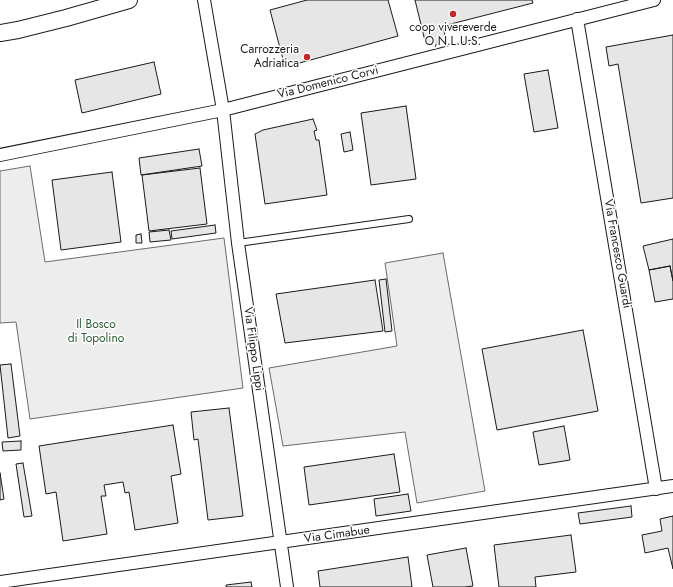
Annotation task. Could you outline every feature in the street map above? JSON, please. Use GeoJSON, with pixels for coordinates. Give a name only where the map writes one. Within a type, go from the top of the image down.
{"type":"FeatureCollection","features":[{"type":"Feature","properties":{"kind":"street"},"geometry":{"type":"LineString","coordinates":[[0,33],[59,20],[128,0]]}},
{"type":"Feature","properties":{"kind":"street","name":"Via Filippo Lippi"},"geometry":{"type":"LineString","coordinates":[[204,0],[223,110],[238,243],[287,587]]}},
{"type":"Feature","properties":{"kind":"street","name":"Via Domenico Corvi"},"geometry":{"type":"LineString","coordinates":[[0,155],[223,110],[654,0]]}},
{"type":"Feature","properties":{"kind":"street","name":"Via Francesco Guardi"},"geometry":{"type":"LineString","coordinates":[[577,19],[656,489]]}},
{"type":"Feature","properties":{"kind":"street","name":"Via Cimabue"},"geometry":{"type":"LineString","coordinates":[[0,582],[673,486]]}},
{"type":"Feature","properties":{"kind":"lane"},"geometry":{"type":"LineString","coordinates":[[238,243],[409,219]]}},
{"type":"Feature","properties":{"kind":"shaded area","name":"Il Bosco di Topolino"},"geometry":{"type":"Polygon","coordinates":[[[30,166],[45,262],[224,238],[243,388],[30,419],[16,322],[0,323],[0,171],[30,166]]]}},
{"type":"Feature","properties":{"kind":"shaded area"},"geometry":{"type":"Polygon","coordinates":[[[443,253],[485,491],[417,503],[405,432],[283,446],[269,368],[397,346],[385,263],[443,253]]]}},
{"type":"Feature","properties":{"kind":"building"},"geometry":{"type":"Polygon","coordinates":[[[307,0],[388,0],[398,36],[285,67],[270,10],[307,0]]]}},
{"type":"Feature","properties":{"kind":"building","name":"coop vivereverde O,N.L.U.S."},"geometry":{"type":"Polygon","coordinates":[[[415,0],[532,0],[533,3],[443,26],[446,40],[426,45],[415,0]]]}},
{"type":"Feature","properties":{"kind":"building"},"geometry":{"type":"Polygon","coordinates":[[[673,35],[673,198],[641,203],[618,64],[609,66],[606,47],[673,35]]]}},
{"type":"Feature","properties":{"kind":"building"},"geometry":{"type":"Polygon","coordinates":[[[154,62],[161,94],[82,113],[75,80],[154,62]]]}},
{"type":"Feature","properties":{"kind":"building"},"geometry":{"type":"Polygon","coordinates":[[[548,70],[558,128],[534,132],[524,74],[548,70]]]}},
{"type":"Feature","properties":{"kind":"building"},"geometry":{"type":"Polygon","coordinates":[[[406,106],[416,179],[371,185],[361,113],[406,106]]]}},
{"type":"Feature","properties":{"kind":"building"},"geometry":{"type":"Polygon","coordinates":[[[313,119],[317,130],[314,131],[316,140],[319,140],[327,195],[265,204],[255,134],[263,130],[313,119]]]}},
{"type":"Feature","properties":{"kind":"building"},"geometry":{"type":"Polygon","coordinates":[[[350,132],[353,150],[344,152],[341,134],[350,132]]]}},
{"type":"Feature","properties":{"kind":"building"},"geometry":{"type":"Polygon","coordinates":[[[199,149],[202,166],[141,175],[139,158],[199,149]]]}},
{"type":"Feature","properties":{"kind":"building"},"geometry":{"type":"Polygon","coordinates":[[[200,168],[207,224],[149,231],[142,175],[200,168]]]}},
{"type":"Feature","properties":{"kind":"building"},"geometry":{"type":"Polygon","coordinates":[[[112,172],[121,242],[61,250],[52,180],[112,172]]]}},
{"type":"Feature","properties":{"kind":"building"},"geometry":{"type":"Polygon","coordinates":[[[215,225],[216,233],[172,239],[171,231],[215,225]]]}},
{"type":"Feature","properties":{"kind":"building"},"geometry":{"type":"Polygon","coordinates":[[[169,230],[171,240],[150,242],[149,232],[169,230]]]}},
{"type":"Feature","properties":{"kind":"building"},"geometry":{"type":"Polygon","coordinates":[[[141,234],[142,243],[136,243],[136,235],[141,234]]]}},
{"type":"Feature","properties":{"kind":"building"},"geometry":{"type":"Polygon","coordinates":[[[673,239],[673,281],[670,266],[649,270],[643,246],[673,239]]]}},
{"type":"Feature","properties":{"kind":"building"},"geometry":{"type":"Polygon","coordinates":[[[670,266],[673,281],[673,299],[655,302],[649,270],[670,266]]]}},
{"type":"Feature","properties":{"kind":"building"},"geometry":{"type":"Polygon","coordinates":[[[386,279],[392,331],[385,332],[379,280],[386,279]]]}},
{"type":"Feature","properties":{"kind":"building"},"geometry":{"type":"Polygon","coordinates":[[[375,280],[383,331],[285,343],[276,294],[375,280]]]}},
{"type":"Feature","properties":{"kind":"building"},"geometry":{"type":"Polygon","coordinates":[[[583,330],[598,411],[497,430],[482,349],[583,330]]]}},
{"type":"Feature","properties":{"kind":"building"},"geometry":{"type":"Polygon","coordinates":[[[11,364],[20,436],[8,438],[0,365],[11,364]]]}},
{"type":"Feature","properties":{"kind":"building"},"geometry":{"type":"Polygon","coordinates":[[[229,408],[243,516],[208,520],[198,439],[194,440],[191,412],[229,408]]]}},
{"type":"Feature","properties":{"kind":"building"},"geometry":{"type":"Polygon","coordinates":[[[173,425],[181,474],[171,476],[178,523],[135,530],[129,492],[125,493],[123,482],[104,485],[106,496],[101,496],[107,534],[63,541],[56,492],[46,494],[39,446],[173,425]]]}},
{"type":"Feature","properties":{"kind":"building"},"geometry":{"type":"Polygon","coordinates":[[[564,426],[570,460],[539,465],[533,432],[564,426]]]}},
{"type":"Feature","properties":{"kind":"building"},"geometry":{"type":"Polygon","coordinates":[[[21,441],[21,450],[3,451],[2,442],[21,441]]]}},
{"type":"Feature","properties":{"kind":"building"},"geometry":{"type":"Polygon","coordinates":[[[394,454],[400,492],[309,505],[304,467],[394,454]]]}},
{"type":"Feature","properties":{"kind":"building"},"geometry":{"type":"Polygon","coordinates":[[[23,463],[32,516],[24,517],[16,464],[23,463]]]}},
{"type":"Feature","properties":{"kind":"building"},"geometry":{"type":"Polygon","coordinates":[[[0,473],[4,499],[0,500],[0,473]]]}},
{"type":"Feature","properties":{"kind":"building"},"geometry":{"type":"Polygon","coordinates":[[[408,494],[411,511],[376,516],[374,499],[408,494]]]}},
{"type":"Feature","properties":{"kind":"building"},"geometry":{"type":"Polygon","coordinates":[[[631,506],[632,517],[580,524],[578,513],[631,506]]]}},
{"type":"Feature","properties":{"kind":"building"},"geometry":{"type":"Polygon","coordinates":[[[673,516],[673,569],[668,548],[645,553],[642,535],[662,531],[660,519],[673,516]]]}},
{"type":"Feature","properties":{"kind":"building"},"geometry":{"type":"Polygon","coordinates":[[[571,535],[576,572],[535,577],[536,587],[499,587],[494,545],[571,535]]]}},
{"type":"Feature","properties":{"kind":"building"},"geometry":{"type":"Polygon","coordinates":[[[466,548],[473,586],[433,587],[427,555],[466,548]]]}},
{"type":"Feature","properties":{"kind":"building"},"geometry":{"type":"Polygon","coordinates":[[[408,557],[412,587],[320,587],[318,571],[408,557]]]}},
{"type":"Feature","properties":{"kind":"building"},"geometry":{"type":"Polygon","coordinates":[[[251,582],[252,587],[226,587],[226,585],[251,582]]]}},
{"type":"Feature","properties":{"kind":"place","name":"coop vivereverde O,N.L.U.S."},"geometry":{"type":"Point","coordinates":[453,14]}},
{"type":"Feature","properties":{"kind":"place","name":"Carrozzeria Adriatica"},"geometry":{"type":"Point","coordinates":[307,57]}}]}
